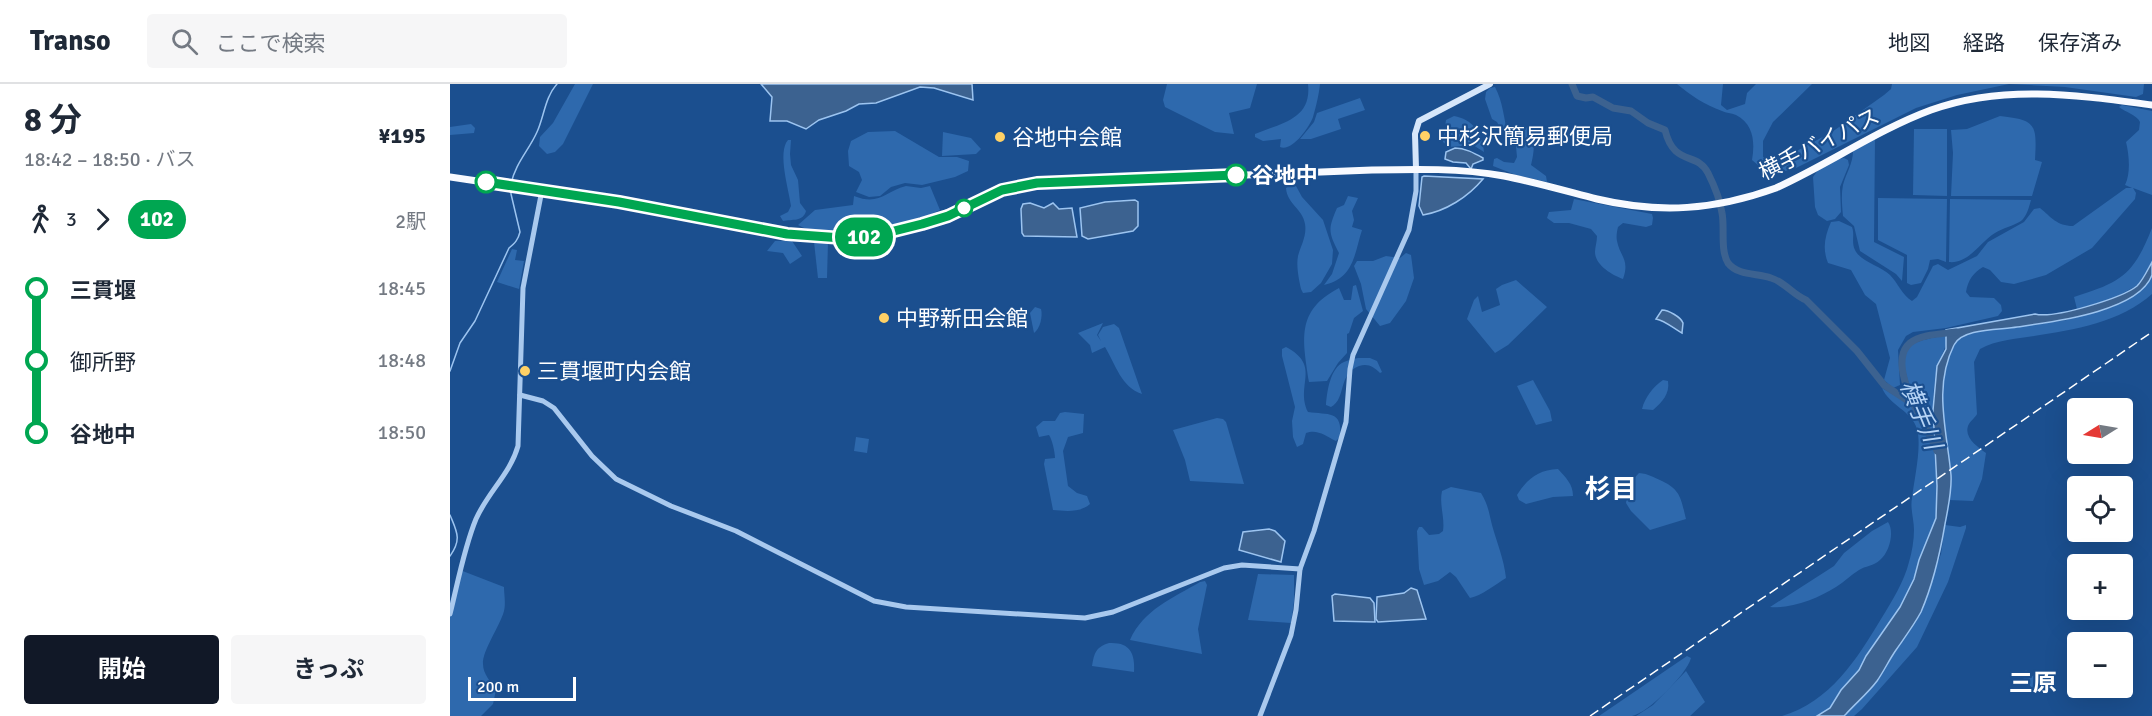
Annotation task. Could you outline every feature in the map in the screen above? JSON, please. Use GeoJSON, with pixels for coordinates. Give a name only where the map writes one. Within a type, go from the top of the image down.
{"type":"FeatureCollection","features":[{"type":"Feature","properties":{"kind":"highway","name":"横手バイパス"},"geometry":{"type":"LineString","coordinates":[[450,177],[661,209],[787,234],[842,238],[878,235],[922,224],[948,216],[1002,190],[1037,183],[1323,172],[1416,169],[1504,176],[1598,199],[1658,208],[1710,206],[1755,196],[1783,185],[1895,126],[1948,104],[1987,94],[2030,92],[2070,94],[2152,105]]}},
{"type":"Feature","properties":{"kind":"main road"},"geometry":{"type":"LineString","coordinates":[[1416,169],[1415,134],[1419,121],[1490,84]]}},
{"type":"Feature","properties":{"kind":"street"},"geometry":{"type":"LineString","coordinates":[[1260,716],[1291,635],[1300,569],[1314,531],[1346,422],[1353,355],[1409,230],[1416,191],[1416,169]]}},
{"type":"Feature","properties":{"kind":"street"},"geometry":{"type":"LineString","coordinates":[[450,614],[476,519],[483,504],[508,471],[518,446],[524,288],[542,190]]}},
{"type":"Feature","properties":{"kind":"street"},"geometry":{"type":"LineString","coordinates":[[520,394],[543,401],[554,408],[592,456],[616,479],[671,506],[736,531],[874,601],[906,607],[1085,618],[1113,612],[1224,568],[1242,565],[1300,569]]}},
{"type":"Feature","properties":{"kind":"shaded area"},"geometry":{"type":"Polygon","coordinates":[[[575,84],[593,84],[563,144],[555,152],[547,154],[539,146],[540,137],[553,123],[575,84]]]}},
{"type":"Feature","properties":{"kind":"shaded area"},"geometry":{"type":"Polygon","coordinates":[[[761,84],[972,84],[973,100],[934,88],[920,87],[876,103],[859,104],[819,120],[806,129],[787,121],[770,121],[772,97],[761,84]]]}},
{"type":"Feature","properties":{"kind":"shaded area"},"geometry":{"type":"Polygon","coordinates":[[[1167,84],[1257,84],[1250,108],[1229,113],[1234,134],[1215,132],[1165,107],[1163,100],[1167,84]]]}},
{"type":"Feature","properties":{"kind":"shaded area"},"geometry":{"type":"Polygon","coordinates":[[[1308,84],[1320,84],[1319,92],[1313,117],[1295,143],[1285,148],[1280,147],[1281,139],[1263,141],[1255,137],[1255,134],[1284,123],[1300,113],[1308,96],[1308,84]]]}},
{"type":"Feature","properties":{"kind":"shaded area"},"geometry":{"type":"Polygon","coordinates":[[[1677,84],[1723,84],[1721,105],[1727,110],[1745,104],[1747,93],[1756,84],[1812,84],[1773,122],[1763,141],[1763,157],[1776,162],[1832,132],[1884,95],[1891,89],[1892,84],[2009,84],[1957,95],[1916,108],[1796,168],[1772,177],[1752,160],[1752,134],[1747,123],[1736,115],[1704,103],[1677,84]]]}},
{"type":"Feature","properties":{"kind":"shaded area"},"geometry":{"type":"Polygon","coordinates":[[[2009,84],[2144,84],[2143,94],[2136,97],[2065,87],[2009,84]]]}},
{"type":"Feature","properties":{"kind":"shaded area"},"geometry":{"type":"Polygon","coordinates":[[[1495,87],[1508,136],[1505,137],[1497,122],[1492,119],[1485,99],[1486,92],[1495,87]]]}},
{"type":"Feature","properties":{"kind":"shaded area"},"geometry":{"type":"Polygon","coordinates":[[[1360,98],[1365,110],[1338,119],[1341,129],[1311,139],[1300,139],[1314,122],[1317,113],[1360,98]]]}},
{"type":"Feature","properties":{"kind":"shaded area"},"geometry":{"type":"Polygon","coordinates":[[[2122,105],[2152,111],[2152,195],[2133,188],[2136,193],[2135,199],[2092,248],[2046,275],[2014,284],[2001,282],[1990,270],[1983,267],[1979,269],[1970,280],[1966,292],[1970,297],[1994,298],[2001,305],[2002,311],[1998,316],[1946,328],[1913,332],[1906,336],[1898,350],[1900,385],[1893,388],[1884,380],[1890,358],[1876,304],[1865,295],[1851,270],[1828,263],[1825,242],[1831,222],[1839,221],[1852,227],[1854,247],[1858,254],[1890,275],[1905,296],[1912,301],[1917,297],[1933,266],[1938,264],[1948,270],[1977,256],[1988,242],[2024,222],[2034,209],[2040,208],[2058,223],[2073,226],[2126,188],[2132,188],[2125,185],[2129,169],[2126,142],[2139,130],[2140,122],[2119,107],[2122,105]]]}},
{"type":"Feature","properties":{"kind":"shaded area"},"geometry":{"type":"Polygon","coordinates":[[[1454,116],[1466,120],[1475,128],[1479,133],[1484,152],[1473,145],[1449,147],[1443,142],[1446,120],[1454,116]]]}},
{"type":"Feature","properties":{"kind":"shaded area"},"geometry":{"type":"Polygon","coordinates":[[[2000,116],[2027,122],[2034,131],[2035,160],[2042,162],[2032,196],[1951,196],[1953,153],[1951,130],[1967,129],[2000,116]]]}},
{"type":"Feature","properties":{"kind":"shaded area"},"geometry":{"type":"Polygon","coordinates":[[[471,124],[475,128],[474,133],[450,135],[450,127],[471,124]]]}},
{"type":"Feature","properties":{"kind":"shaded area"},"geometry":{"type":"Polygon","coordinates":[[[1523,127],[1526,127],[1533,140],[1531,165],[1546,176],[1547,182],[1516,175],[1493,166],[1494,159],[1497,158],[1504,162],[1514,163],[1517,157],[1515,136],[1523,127]]]}},
{"type":"Feature","properties":{"kind":"shaded area"},"geometry":{"type":"Polygon","coordinates":[[[1914,129],[1947,129],[1947,196],[1913,195],[1914,129]]]}},
{"type":"Feature","properties":{"kind":"shaded area"},"geometry":{"type":"Polygon","coordinates":[[[895,131],[939,157],[957,157],[969,161],[968,171],[955,177],[922,185],[905,183],[891,187],[880,196],[869,197],[856,192],[862,180],[859,172],[849,166],[848,151],[851,141],[868,132],[895,131]]]}},
{"type":"Feature","properties":{"kind":"shaded area"},"geometry":{"type":"Polygon","coordinates":[[[943,132],[971,138],[981,149],[976,154],[942,156],[943,132]]]}},
{"type":"Feature","properties":{"kind":"shaded area"},"geometry":{"type":"Polygon","coordinates":[[[1875,138],[1874,242],[1904,257],[1902,281],[1896,274],[1860,251],[1854,226],[1843,216],[1842,189],[1853,151],[1875,138]]]}},
{"type":"Feature","properties":{"kind":"shaded area"},"geometry":{"type":"Polygon","coordinates":[[[788,140],[791,140],[791,165],[798,180],[800,203],[806,211],[805,215],[800,218],[783,221],[780,216],[788,212],[791,206],[784,162],[785,146],[788,140]]]}},
{"type":"Feature","properties":{"kind":"shaded area"},"geometry":{"type":"Polygon","coordinates":[[[1455,148],[1469,151],[1483,160],[1473,164],[1471,169],[1466,163],[1445,159],[1446,152],[1455,148]]]}},
{"type":"Feature","properties":{"kind":"shaded area"},"geometry":{"type":"Polygon","coordinates":[[[1837,159],[1848,160],[1849,165],[1840,187],[1841,212],[1835,219],[1827,221],[1818,215],[1815,207],[1813,177],[1818,170],[1837,159]]]}},
{"type":"Feature","properties":{"kind":"shaded area"},"geometry":{"type":"Polygon","coordinates":[[[1422,177],[1483,179],[1471,192],[1456,202],[1423,215],[1419,206],[1422,177]]]}},
{"type":"Feature","properties":{"kind":"shaded area"},"geometry":{"type":"Polygon","coordinates":[[[1291,184],[1296,186],[1302,197],[1323,220],[1333,250],[1332,264],[1321,283],[1311,292],[1303,293],[1299,281],[1297,260],[1305,228],[1304,219],[1287,194],[1286,188],[1291,184]]]}},
{"type":"Feature","properties":{"kind":"shaded area"},"geometry":{"type":"Polygon","coordinates":[[[906,186],[921,188],[930,186],[940,210],[909,222],[869,231],[829,233],[798,225],[815,210],[853,205],[854,196],[870,200],[876,199],[906,186]]]}},
{"type":"Feature","properties":{"kind":"shaded area"},"geometry":{"type":"Polygon","coordinates":[[[1348,196],[1358,198],[1352,211],[1354,220],[1352,227],[1362,230],[1347,271],[1334,282],[1324,285],[1332,274],[1339,253],[1331,235],[1332,221],[1337,208],[1344,205],[1348,196]]]}},
{"type":"Feature","properties":{"kind":"shaded area"},"geometry":{"type":"Polygon","coordinates":[[[1878,198],[1947,199],[1946,262],[1938,259],[1930,260],[1921,283],[1911,285],[1907,283],[1907,255],[1878,240],[1878,198]]]}},
{"type":"Feature","properties":{"kind":"shaded area"},"geometry":{"type":"Polygon","coordinates":[[[1574,199],[1652,214],[1652,225],[1646,227],[1623,223],[1618,227],[1617,241],[1625,267],[1623,279],[1609,272],[1598,261],[1595,252],[1597,236],[1591,229],[1569,223],[1554,223],[1547,218],[1549,212],[1571,210],[1574,199]]]}},
{"type":"Feature","properties":{"kind":"shaded area"},"geometry":{"type":"Polygon","coordinates":[[[1950,199],[2031,200],[2021,221],[1995,233],[1963,260],[1949,262],[1950,199]]]}},
{"type":"Feature","properties":{"kind":"shaded area"},"geometry":{"type":"Polygon","coordinates":[[[1135,200],[1138,202],[1138,226],[1133,231],[1088,239],[1082,236],[1080,208],[1105,202],[1135,200]]]}},
{"type":"Feature","properties":{"kind":"shaded area"},"geometry":{"type":"Polygon","coordinates":[[[1030,203],[1044,208],[1053,203],[1059,209],[1072,208],[1077,237],[1024,236],[1021,209],[1023,204],[1030,203]]]}},
{"type":"Feature","properties":{"kind":"shaded area"},"geometry":{"type":"Polygon","coordinates":[[[2152,228],[2152,262],[2138,285],[2112,299],[2077,309],[2074,297],[2103,287],[2124,275],[2138,257],[2152,228]]]}},
{"type":"Feature","properties":{"kind":"shaded area"},"geometry":{"type":"Polygon","coordinates":[[[775,241],[792,241],[802,256],[790,264],[783,253],[767,251],[775,241]]]}},
{"type":"Feature","properties":{"kind":"shaded area"},"geometry":{"type":"Polygon","coordinates":[[[814,242],[828,242],[827,278],[818,278],[814,242]]]}},
{"type":"Feature","properties":{"kind":"shaded area"},"geometry":{"type":"Polygon","coordinates":[[[512,249],[517,250],[515,260],[524,261],[519,289],[497,282],[512,249]]]}},
{"type":"Feature","properties":{"kind":"shaded area"},"geometry":{"type":"Polygon","coordinates":[[[1406,253],[1411,255],[1414,278],[1406,301],[1390,323],[1380,326],[1366,309],[1361,284],[1354,266],[1357,261],[1373,261],[1386,256],[1400,258],[1406,253]]]}},
{"type":"Feature","properties":{"kind":"shaded area"},"geometry":{"type":"Polygon","coordinates":[[[2152,262],[2152,275],[2144,288],[2113,306],[2071,318],[1982,331],[1958,339],[1944,377],[1943,409],[1951,475],[1943,535],[1933,580],[1921,612],[1877,681],[1866,694],[1844,716],[1817,716],[1830,708],[1841,690],[1859,670],[1900,607],[1914,579],[1936,518],[1937,486],[1933,410],[1937,366],[1946,349],[1946,330],[2035,314],[2072,311],[2103,301],[2137,286],[2152,262]]]}},
{"type":"Feature","properties":{"kind":"shaded area"},"geometry":{"type":"Polygon","coordinates":[[[2152,275],[2152,294],[2126,312],[2065,331],[1999,342],[1980,349],[1974,362],[1977,414],[1967,430],[1972,442],[1986,453],[1982,479],[1973,501],[1949,500],[1951,475],[1943,422],[1943,396],[1945,367],[1956,341],[1991,328],[2067,320],[2113,307],[2141,289],[2152,275]]]}},
{"type":"Feature","properties":{"kind":"shaded area"},"geometry":{"type":"Polygon","coordinates":[[[1516,280],[1547,307],[1508,345],[1495,353],[1467,319],[1474,300],[1478,296],[1482,312],[1500,305],[1496,289],[1516,280]]]}},
{"type":"Feature","properties":{"kind":"shaded area"},"geometry":{"type":"Polygon","coordinates":[[[1356,285],[1363,311],[1354,318],[1347,334],[1347,353],[1327,381],[1309,382],[1304,340],[1309,317],[1315,306],[1339,288],[1344,300],[1351,300],[1353,286],[1356,285]]]}},
{"type":"Feature","properties":{"kind":"shaded area"},"geometry":{"type":"Polygon","coordinates":[[[1035,307],[1041,309],[1042,315],[1034,333],[1030,313],[1035,307]]]}},
{"type":"Feature","properties":{"kind":"shaded area"},"geometry":{"type":"Polygon","coordinates":[[[1662,310],[1674,314],[1682,321],[1682,333],[1656,319],[1662,310]]]}},
{"type":"Feature","properties":{"kind":"shaded area"},"geometry":{"type":"Polygon","coordinates":[[[1103,323],[1097,335],[1101,341],[1098,335],[1103,327],[1114,324],[1119,328],[1142,394],[1124,381],[1105,347],[1092,353],[1090,345],[1078,333],[1103,323]]]}},
{"type":"Feature","properties":{"kind":"shaded area"},"geometry":{"type":"Polygon","coordinates":[[[1947,335],[1934,386],[1934,441],[1913,395],[1904,356],[1907,349],[1915,343],[1947,335]]]}},
{"type":"Feature","properties":{"kind":"shaded area"},"geometry":{"type":"Polygon","coordinates":[[[1286,347],[1303,361],[1306,377],[1304,393],[1308,412],[1333,415],[1339,422],[1340,437],[1336,441],[1310,432],[1306,433],[1303,444],[1297,447],[1293,437],[1292,421],[1295,407],[1282,356],[1282,349],[1286,347]]]}},
{"type":"Feature","properties":{"kind":"shaded area"},"geometry":{"type":"Polygon","coordinates":[[[1358,358],[1370,358],[1377,361],[1382,372],[1368,365],[1352,370],[1336,403],[1331,407],[1326,405],[1330,381],[1335,369],[1344,362],[1358,358]]]}},
{"type":"Feature","properties":{"kind":"shaded area"},"geometry":{"type":"Polygon","coordinates":[[[1533,380],[1550,411],[1552,421],[1536,425],[1517,386],[1533,380]]]}},
{"type":"Feature","properties":{"kind":"shaded area"},"geometry":{"type":"Polygon","coordinates":[[[1663,380],[1668,381],[1668,386],[1667,394],[1662,401],[1653,410],[1642,409],[1650,393],[1663,380]]]}},
{"type":"Feature","properties":{"kind":"shaded area"},"geometry":{"type":"Polygon","coordinates":[[[1882,388],[1911,405],[1934,451],[1937,486],[1936,518],[1914,579],[1900,607],[1859,670],[1841,690],[1830,708],[1817,716],[1782,716],[1814,701],[1828,690],[1852,664],[1897,591],[1907,569],[1914,538],[1912,502],[1918,436],[1910,417],[1885,394],[1882,388]]]}},
{"type":"Feature","properties":{"kind":"shaded area"},"geometry":{"type":"Polygon","coordinates":[[[1060,413],[1084,414],[1083,433],[1068,437],[1063,451],[1068,486],[1077,493],[1087,496],[1090,504],[1072,511],[1053,510],[1044,464],[1045,459],[1055,458],[1054,449],[1049,435],[1039,437],[1036,427],[1043,421],[1055,421],[1060,413]]]}},
{"type":"Feature","properties":{"kind":"shaded area"},"geometry":{"type":"Polygon","coordinates":[[[1217,418],[1226,422],[1244,484],[1190,481],[1185,460],[1173,430],[1217,418]]]}},
{"type":"Feature","properties":{"kind":"shaded area"},"geometry":{"type":"Polygon","coordinates":[[[856,437],[869,439],[867,453],[854,451],[856,437]]]}},
{"type":"Feature","properties":{"kind":"shaded area"},"geometry":{"type":"Polygon","coordinates":[[[1558,469],[1570,485],[1573,496],[1553,497],[1526,504],[1519,500],[1517,495],[1529,480],[1539,473],[1558,469]]]}},
{"type":"Feature","properties":{"kind":"shaded area"},"geometry":{"type":"Polygon","coordinates":[[[1639,473],[1653,477],[1673,488],[1681,501],[1686,519],[1650,530],[1626,503],[1629,484],[1639,473]]]}},
{"type":"Feature","properties":{"kind":"shaded area"},"geometry":{"type":"Polygon","coordinates":[[[1451,487],[1481,493],[1488,509],[1505,571],[1506,578],[1470,598],[1450,572],[1438,581],[1424,585],[1419,569],[1417,531],[1419,527],[1422,527],[1429,535],[1443,531],[1442,491],[1451,487]]]}},
{"type":"Feature","properties":{"kind":"shaded area"},"geometry":{"type":"Polygon","coordinates":[[[1888,522],[1891,531],[1890,542],[1886,553],[1878,562],[1859,570],[1836,587],[1813,599],[1787,606],[1770,607],[1834,566],[1844,553],[1872,531],[1888,522]]]}},
{"type":"Feature","properties":{"kind":"shaded area"},"geometry":{"type":"Polygon","coordinates":[[[1945,525],[1960,527],[1966,525],[1966,528],[1948,582],[1917,647],[1862,709],[1854,716],[1844,716],[1867,692],[1909,632],[1920,612],[1941,554],[1945,525]]]}},
{"type":"Feature","properties":{"kind":"shaded area"},"geometry":{"type":"Polygon","coordinates":[[[1269,529],[1275,531],[1285,541],[1281,562],[1239,550],[1243,532],[1269,529]]]}},
{"type":"Feature","properties":{"kind":"shaded area"},"geometry":{"type":"Polygon","coordinates":[[[460,570],[504,587],[504,611],[483,659],[483,668],[496,690],[493,704],[481,716],[450,716],[450,603],[460,570]]]}},
{"type":"Feature","properties":{"kind":"shaded area"},"geometry":{"type":"Polygon","coordinates":[[[1258,574],[1294,575],[1291,623],[1248,620],[1258,574]]]}},
{"type":"Feature","properties":{"kind":"shaded area"},"geometry":{"type":"Polygon","coordinates":[[[1205,581],[1207,585],[1198,629],[1202,654],[1130,640],[1151,613],[1169,599],[1205,581]]]}},
{"type":"Feature","properties":{"kind":"shaded area"},"geometry":{"type":"Polygon","coordinates":[[[1411,588],[1417,590],[1426,619],[1378,622],[1376,619],[1377,597],[1404,593],[1411,588]]]}},
{"type":"Feature","properties":{"kind":"shaded area"},"geometry":{"type":"Polygon","coordinates":[[[1335,594],[1370,598],[1374,603],[1375,622],[1334,621],[1332,596],[1335,594]]]}},
{"type":"Feature","properties":{"kind":"shaded area"},"geometry":{"type":"Polygon","coordinates":[[[1109,643],[1122,644],[1130,650],[1134,672],[1092,666],[1096,651],[1109,643]]]}},
{"type":"Feature","properties":{"kind":"shaded area"},"geometry":{"type":"Polygon","coordinates":[[[1687,656],[1691,658],[1682,673],[1657,701],[1647,708],[1632,716],[1599,716],[1687,656]]]}},
{"type":"Feature","properties":{"kind":"shaded area"},"geometry":{"type":"Polygon","coordinates":[[[2026,670],[2031,677],[2034,675],[2039,685],[2033,689],[2022,677],[2026,670]]]}},
{"type":"Feature","properties":{"kind":"shaded area"},"geometry":{"type":"Polygon","coordinates":[[[1686,671],[1705,702],[1690,716],[1636,716],[1653,705],[1686,671]]]}},
{"type":"Feature","properties":{"kind":"waterway"},"geometry":{"type":"LineString","coordinates":[[511,184],[537,132],[550,95],[557,84]]}},
{"type":"Feature","properties":{"kind":"waterway"},"geometry":{"type":"LineString","coordinates":[[1572,84],[1577,96],[1593,97],[1613,108],[1631,111],[1648,123],[1665,130],[1674,149],[1698,162],[1708,173],[1721,208],[1723,245],[1728,263],[1737,270],[1776,280],[1806,300],[1857,351],[1884,385],[1913,404]]}},
{"type":"Feature","properties":{"kind":"waterway"},"geometry":{"type":"LineString","coordinates":[[450,371],[460,343],[475,321],[509,248],[519,235],[511,188]]}},
{"type":"Feature","properties":{"kind":"waterway","name":"横手川"},"geometry":{"type":"LineString","coordinates":[[1937,451],[1910,396],[1902,366],[1903,353],[1910,343],[1920,338],[1956,332]]}},
{"type":"Feature","properties":{"kind":"waterway"},"geometry":{"type":"LineString","coordinates":[[450,515],[457,535],[456,545],[450,556]]}},
{"type":"Feature","properties":{"kind":"railway"},"geometry":{"type":"LineString","coordinates":[[1590,716],[2152,332]]}},
{"type":"Feature","properties":{"kind":"bus line","name":"102"},"geometry":{"type":"LineString","coordinates":[[486,182],[661,209],[787,234],[825,238],[857,238],[936,220],[1002,190],[1037,183],[1236,175]]}},
{"type":"Feature","properties":{"kind":"place","name":"中杉沢簡易郵便局"},"geometry":{"type":"Point","coordinates":[1425,136]}},
{"type":"Feature","properties":{"kind":"place","name":"谷地中会館"},"geometry":{"type":"Point","coordinates":[1000,137]}},
{"type":"Feature","properties":{"kind":"place","name":"谷地中"},"geometry":{"type":"Point","coordinates":[1236,175]}},
{"type":"Feature","properties":{"kind":"place","name":"中野新田会館"},"geometry":{"type":"Point","coordinates":[884,318]}},
{"type":"Feature","properties":{"kind":"place","name":"三貫堰町内会館"},"geometry":{"type":"Point","coordinates":[525,371]}},
{"type":"Feature","properties":{"kind":"district","name":"杉目"},"geometry":{"type":"Point","coordinates":[1611,490]}},
{"type":"Feature","properties":{"kind":"district","name":"三原"},"geometry":{"type":"Point","coordinates":[2033,683]}}]}
